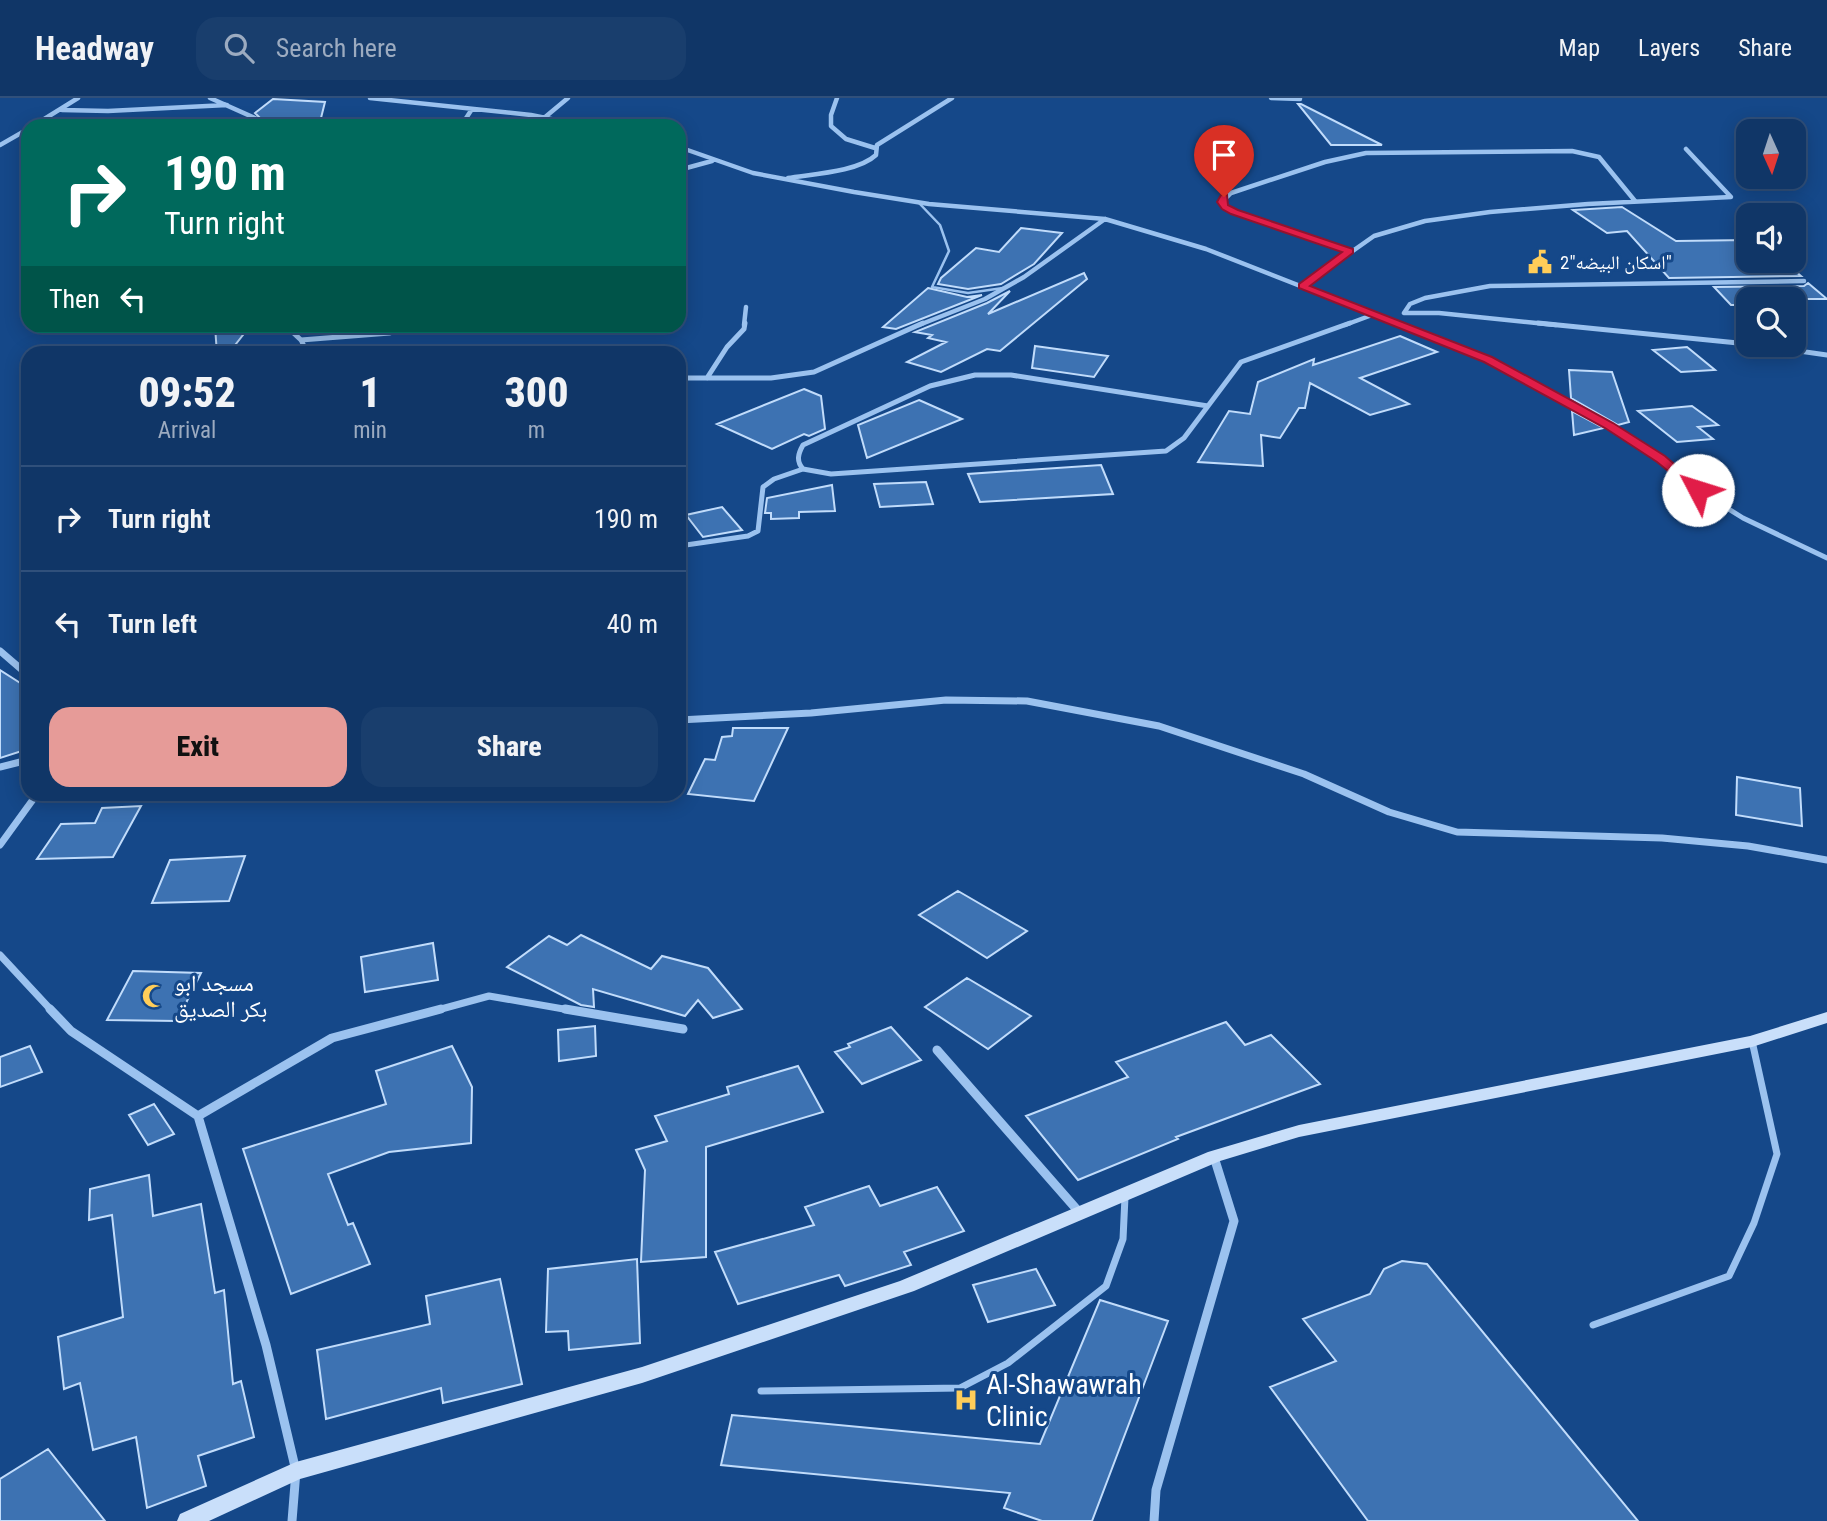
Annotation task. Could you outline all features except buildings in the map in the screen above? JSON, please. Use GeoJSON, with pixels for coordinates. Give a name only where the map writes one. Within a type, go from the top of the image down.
{"type":"FeatureCollection","features":[{"type":"Feature","properties":{"kind":"street"},"geometry":{"type":"LineString","coordinates":[[46,119],[78,98]]}},
{"type":"Feature","properties":{"kind":"street"},"geometry":{"type":"LineString","coordinates":[[209,98],[257,119]]}},
{"type":"Feature","properties":{"kind":"street"},"geometry":{"type":"LineString","coordinates":[[370,98],[413,100],[549,119]]}},
{"type":"Feature","properties":{"kind":"street"},"geometry":{"type":"LineString","coordinates":[[544,118],[569,98]]}},
{"type":"Feature","properties":{"kind":"street"},"geometry":{"type":"LineString","coordinates":[[837,98],[831,115],[831,126],[846,139],[875,148]]}},
{"type":"Feature","properties":{"kind":"street"},"geometry":{"type":"LineString","coordinates":[[875,148],[883,140],[952,98]]}},
{"type":"Feature","properties":{"kind":"street"},"geometry":{"type":"LineString","coordinates":[[1271,98],[1300,99]]}},
{"type":"Feature","properties":{"kind":"street"},"geometry":{"type":"LineString","coordinates":[[62,110],[108,111],[227,105]]}},
{"type":"Feature","properties":{"kind":"street"},"geometry":{"type":"LineString","coordinates":[[466,119],[472,109]]}},
{"type":"Feature","properties":{"kind":"street"},"geometry":{"type":"LineString","coordinates":[[0,145],[21,133]]}},
{"type":"Feature","properties":{"kind":"street"},"geometry":{"type":"LineString","coordinates":[[784,179],[862,164],[876,155],[875,148]]}},
{"type":"Feature","properties":{"kind":"street"},"geometry":{"type":"LineString","coordinates":[[1303,286],[1349,251],[1374,236],[1425,221],[1490,212],[1731,197],[1686,149]]}},
{"type":"Feature","properties":{"kind":"street"},"geometry":{"type":"LineString","coordinates":[[686,150],[713,160],[784,179],[918,202],[1105,219],[1175,238],[1455,345],[1569,402],[1661,459],[1698,490],[1743,518],[1827,558]]}},
{"type":"Feature","properties":{"kind":"street"},"geometry":{"type":"LineString","coordinates":[[1349,251],[1234,212],[1222,202],[1231,193],[1325,162],[1366,153],[1415,151],[1593,153],[1600,157],[1635,201]]}},
{"type":"Feature","properties":{"kind":"street"},"geometry":{"type":"LineString","coordinates":[[686,168],[713,160]]}},
{"type":"Feature","properties":{"kind":"street"},"geometry":{"type":"LineString","coordinates":[[686,379],[771,378],[814,372],[923,323],[985,299],[1105,219]]}},
{"type":"Feature","properties":{"kind":"street"},"geometry":{"type":"LineString","coordinates":[[1736,343],[1439,313],[1404,313],[1410,304],[1425,298],[1490,286],[1804,281]]}},
{"type":"Feature","properties":{"kind":"street"},"geometry":{"type":"LineString","coordinates":[[707,379],[727,347],[744,329],[746,307]]}},
{"type":"Feature","properties":{"kind":"street"},"geometry":{"type":"LineString","coordinates":[[686,545],[748,536],[758,531],[763,487],[803,469],[831,474],[1173,449],[1241,362],[1372,314]]}},
{"type":"Feature","properties":{"kind":"street"},"geometry":{"type":"LineString","coordinates":[[294,333],[304,346]]}},
{"type":"Feature","properties":{"kind":"street"},"geometry":{"type":"LineString","coordinates":[[301,340],[390,333]]}},
{"type":"Feature","properties":{"kind":"street"},"geometry":{"type":"LineString","coordinates":[[1806,352],[1827,355]]}},
{"type":"Feature","properties":{"kind":"street"},"geometry":{"type":"LineString","coordinates":[[803,469],[798,461],[798,453],[803,445],[929,386],[975,374],[1011,375],[1208,406]]}},
{"type":"Feature","properties":{"kind":"street"},"geometry":{"type":"LineString","coordinates":[[0,651],[21,669]]}},
{"type":"Feature","properties":{"kind":"street"},"geometry":{"type":"LineString","coordinates":[[686,720],[811,713],[946,700],[1027,701],[1159,726],[1304,774],[1426,825],[1457,832],[1662,838],[1748,846],[1827,860]]}},
{"type":"Feature","properties":{"kind":"street"},"geometry":{"type":"LineString","coordinates":[[0,767],[21,762]]}},
{"type":"Feature","properties":{"kind":"street"},"geometry":{"type":"LineString","coordinates":[[0,845],[32,801]]}},
{"type":"Feature","properties":{"kind":"street"},"geometry":{"type":"LineString","coordinates":[[0,955],[71,1031],[198,1116],[266,1345],[296,1471],[292,1521]]}},
{"type":"Feature","properties":{"kind":"street"},"geometry":{"type":"LineString","coordinates":[[198,1116],[332,1038],[489,996],[683,1029]]}},
{"type":"Feature","properties":{"kind":"street"},"geometry":{"type":"LineString","coordinates":[[187,1521],[296,1471],[642,1375],[907,1286],[1214,1156],[1299,1131],[1752,1041],[1827,1017]]}},
{"type":"Feature","properties":{"kind":"street"},"geometry":{"type":"LineString","coordinates":[[937,1050],[1080,1213]]}},
{"type":"Feature","properties":{"kind":"street"},"geometry":{"type":"LineString","coordinates":[[1154,1521],[1156,1490],[1234,1221],[1214,1156]]}},
{"type":"Feature","properties":{"kind":"lane"},"geometry":{"type":"LineString","coordinates":[[918,202],[940,225],[949,251],[932,287],[968,293],[1005,287]]}},
{"type":"Feature","properties":{"kind":"lane"},"geometry":{"type":"LineString","coordinates":[[1593,1325],[1729,1276],[1754,1223],[1777,1154],[1752,1041]]}},
{"type":"Feature","properties":{"kind":"lane"},"geometry":{"type":"LineString","coordinates":[[761,1391],[960,1388],[1008,1363],[1106,1286],[1123,1238],[1125,1194]]}},
{"type":"Feature","properties":{"kind":"place","name":"اسكان البيضه\"2\""},"geometry":{"type":"Point","coordinates":[1540,262]}},
{"type":"Feature","properties":{"kind":"place","name":"مسجد ابو بكر الصديق"},"geometry":{"type":"Point","coordinates":[154,996]}},
{"type":"Feature","properties":{"kind":"place","name":"Al-Shawawrah Clinic"},"geometry":{"type":"Point","coordinates":[966,1400]}},
{"type":"Feature","properties":{"kind":"route"},"geometry":{"type":"LineString","coordinates":[[1224,197],[1222,202],[1225,207],[1234,212],[1349,251],[1303,286],[1488,359],[1609,425],[1661,459],[1698,490]]}}]}
